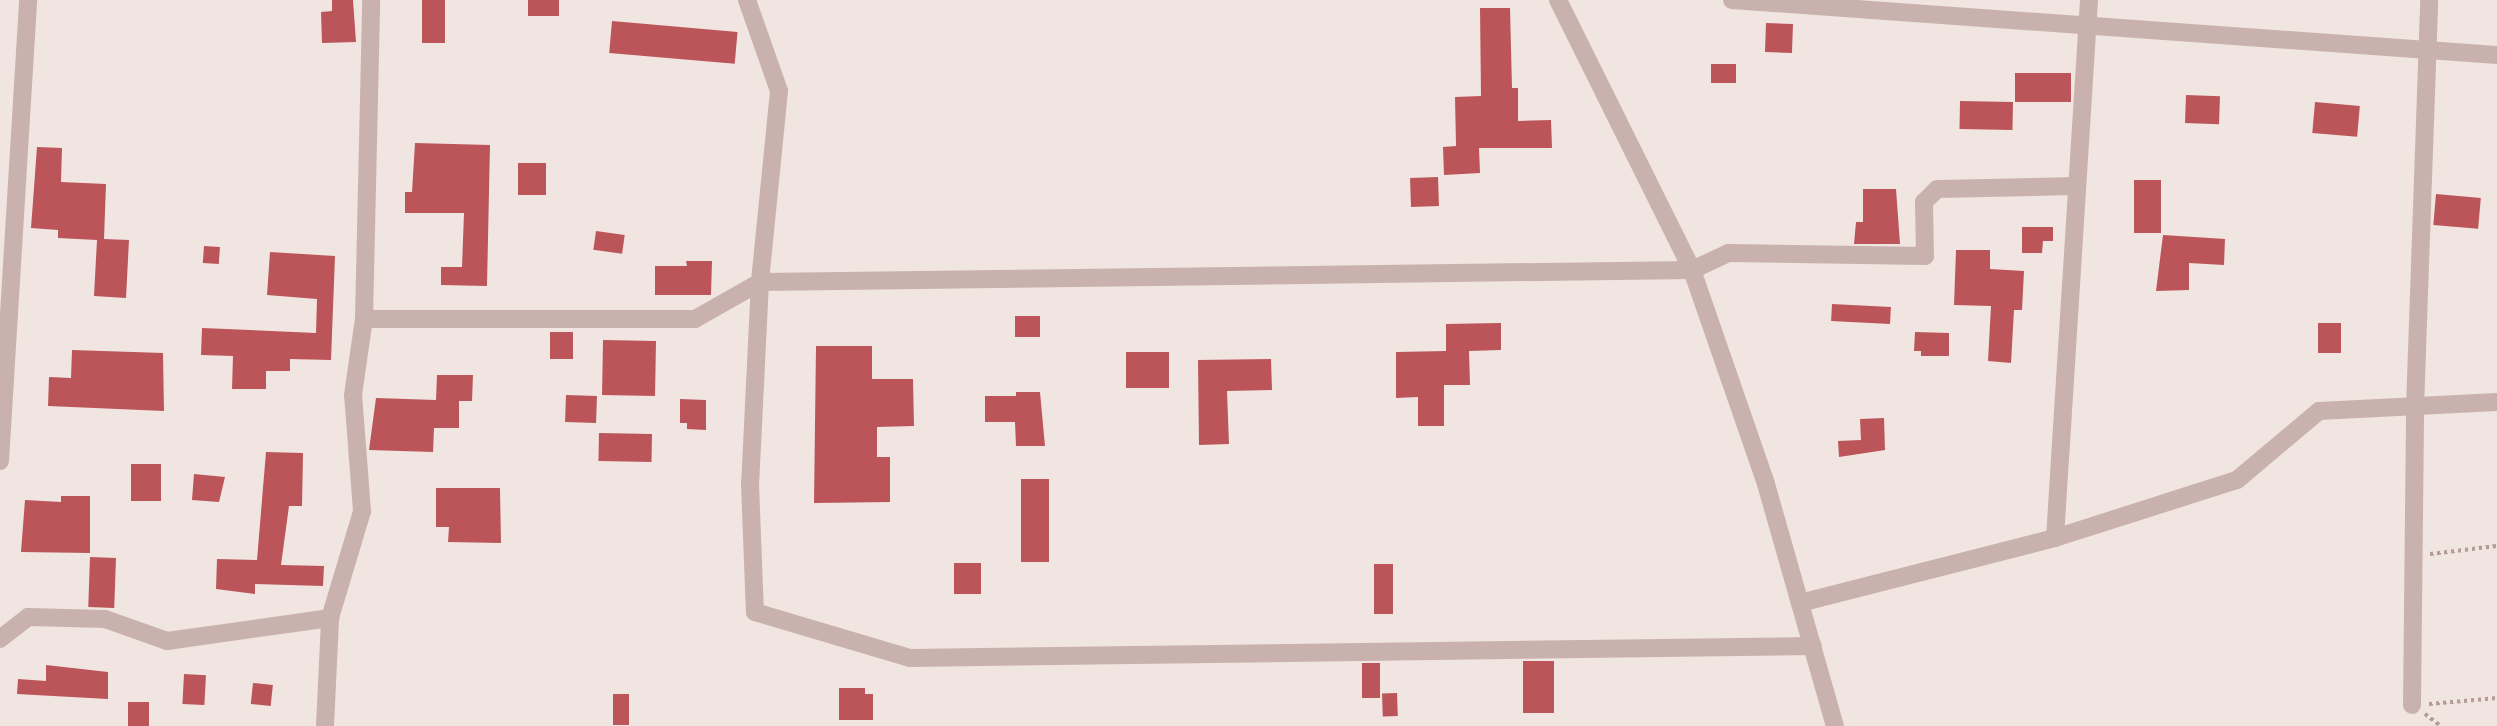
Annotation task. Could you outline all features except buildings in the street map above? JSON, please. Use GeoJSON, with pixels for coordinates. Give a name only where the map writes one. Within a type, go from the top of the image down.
{"type":"FeatureCollection","features":[{"type":"Feature","properties":{"kind":"street"},"geometry":{"type":"LineString","coordinates":[[0,461],[28,0]]}},
{"type":"Feature","properties":{"kind":"street"},"geometry":{"type":"LineString","coordinates":[[325,726],[330,618],[362,511],[353,395],[364,319],[371,0]]}},
{"type":"Feature","properties":{"kind":"street"},"geometry":{"type":"LineString","coordinates":[[747,0],[779,91],[760,282],[750,484],[755,612],[910,658],[1813,646]]}},
{"type":"Feature","properties":{"kind":"street"},"geometry":{"type":"LineString","coordinates":[[1558,0],[1692,270],[1766,484],[1835,726]]}},
{"type":"Feature","properties":{"kind":"street"},"geometry":{"type":"LineString","coordinates":[[1732,0],[2497,55]]}},
{"type":"Feature","properties":{"kind":"street"},"geometry":{"type":"LineString","coordinates":[[2055,538],[2089,0]]}},
{"type":"Feature","properties":{"kind":"street"},"geometry":{"type":"LineString","coordinates":[[2412,705],[2415,408],[2430,0]]}},
{"type":"Feature","properties":{"kind":"street"},"geometry":{"type":"LineString","coordinates":[[364,319],[695,318],[760,282],[1692,270],[1728,253],[1924,257],[1924,202],[1937,189],[2077,186]]}},
{"type":"Feature","properties":{"kind":"street"},"geometry":{"type":"LineString","coordinates":[[1800,603],[2055,538],[2237,480],[2319,411],[2497,402]]}},
{"type":"Feature","properties":{"kind":"street"},"geometry":{"type":"LineString","coordinates":[[0,639],[28,617],[105,619],[167,641],[330,618]]}},
{"type":"Feature","properties":{"kind":"path"},"geometry":{"type":"LineString","coordinates":[[2414,556],[2497,546]]}},
{"type":"Feature","properties":{"kind":"path"},"geometry":{"type":"LineString","coordinates":[[2412,705],[2497,698]]}}]}
